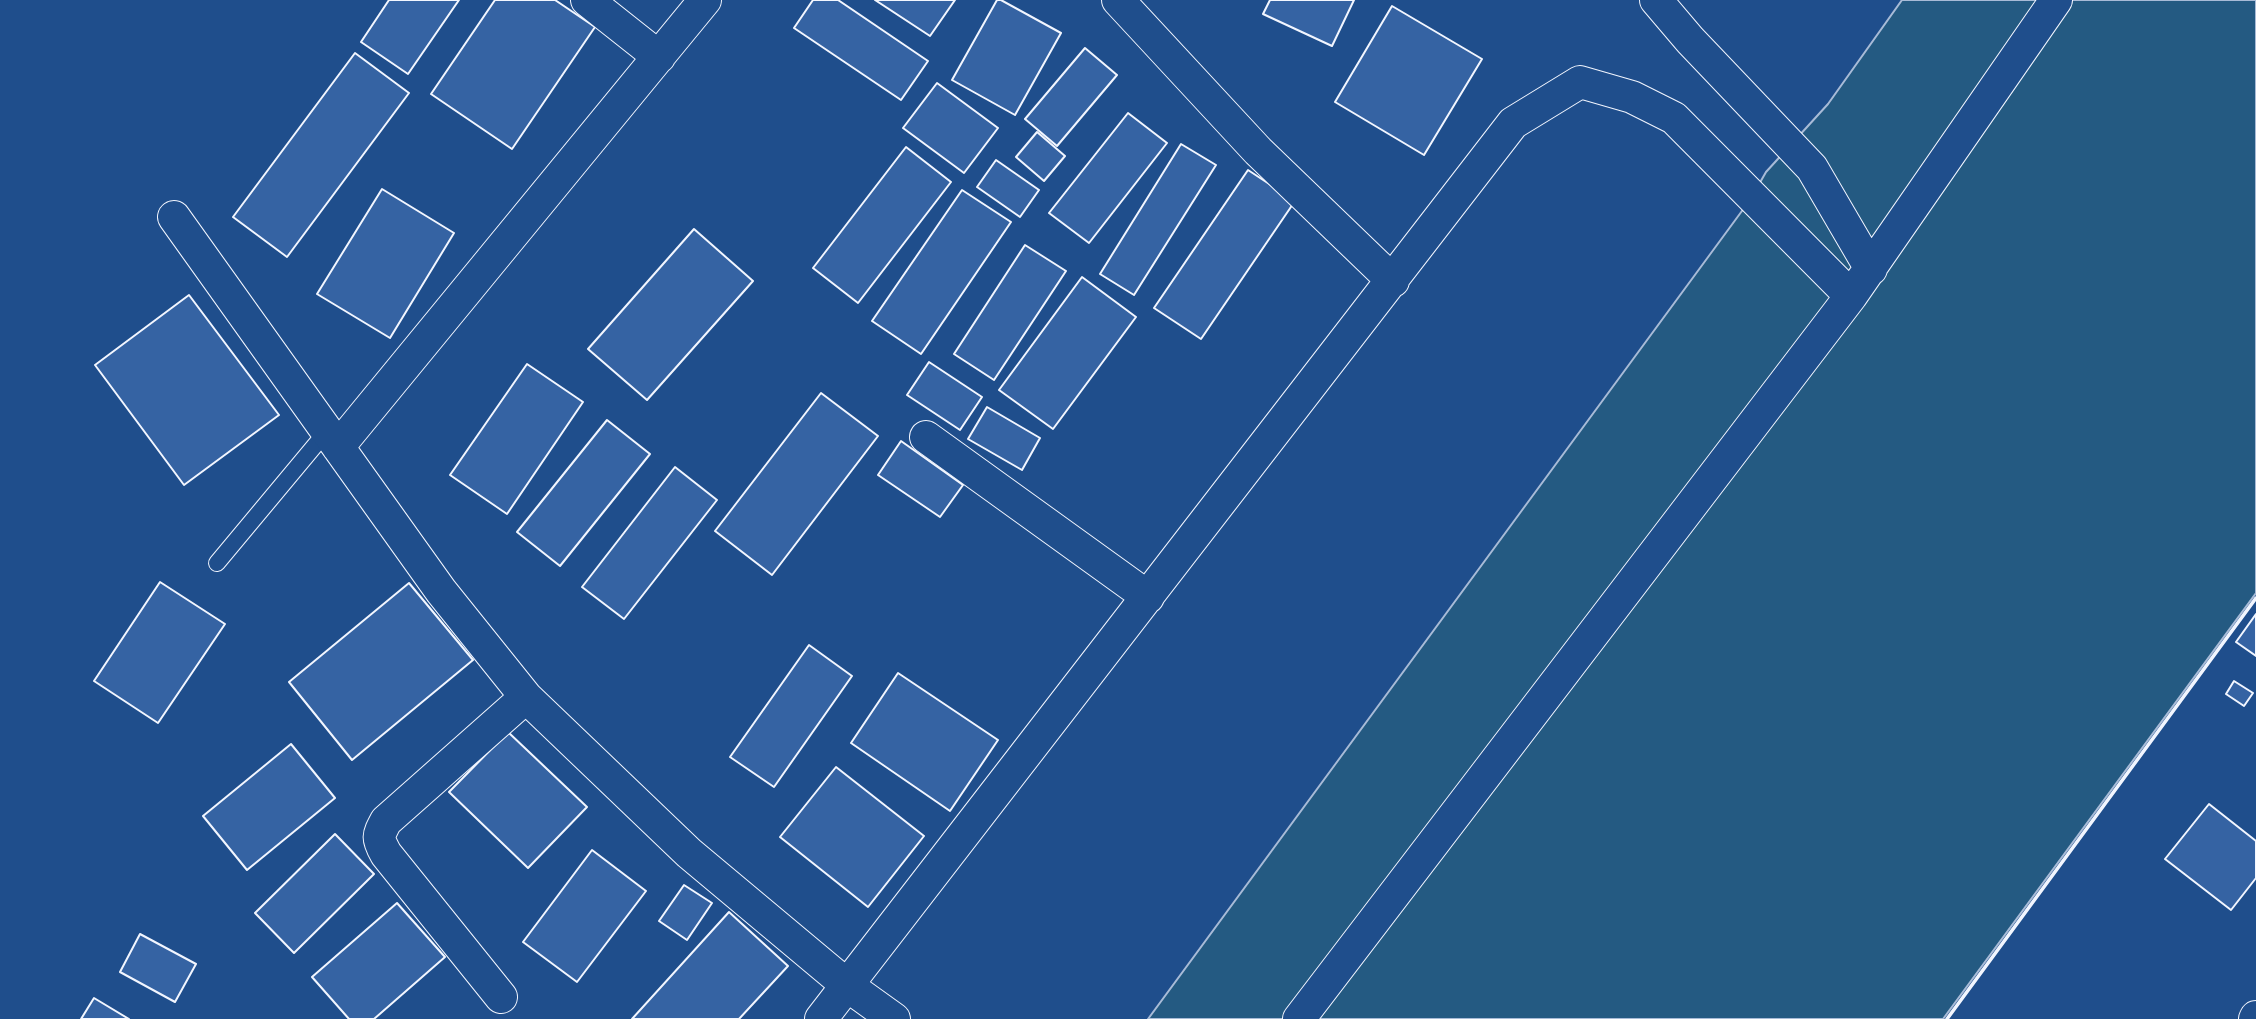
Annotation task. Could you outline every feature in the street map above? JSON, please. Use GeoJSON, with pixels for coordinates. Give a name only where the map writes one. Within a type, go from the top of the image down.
{"type":"FeatureCollection","features":[{"type":"Feature","properties":{"kind":"street"},"geometry":{"type":"LineString","coordinates":[[587,0],[659,57]]}},
{"type":"Feature","properties":{"kind":"street"},"geometry":{"type":"LineString","coordinates":[[333,439],[705,0]]}},
{"type":"Feature","properties":{"kind":"street"},"geometry":{"type":"LineString","coordinates":[[1656,0],[1690,40],[1812,168],[1871,269]]}},
{"type":"Feature","properties":{"kind":"street"},"geometry":{"type":"LineString","coordinates":[[1299,1019],[1851,296],[2056,0]]}},
{"type":"Feature","properties":{"kind":"street"},"geometry":{"type":"LineString","coordinates":[[1123,2],[1258,151],[1393,281]]}},
{"type":"Feature","properties":{"kind":"street"},"geometry":{"type":"LineString","coordinates":[[821,1019],[1513,123],[1580,82],[1632,97],[1674,118],[1851,296]]}},
{"type":"Feature","properties":{"kind":"street"},"geometry":{"type":"LineString","coordinates":[[174,217],[441,591],[526,697],[689,853],[848,986],[894,1019]]}},
{"type":"Feature","properties":{"kind":"street"},"geometry":{"type":"LineString","coordinates":[[926,437],[1148,597]]}},
{"type":"Feature","properties":{"kind":"street"},"geometry":{"type":"LineString","coordinates":[[501,997],[386,854],[380,845],[379,835],[386,821],[526,697]]}},
{"type":"Feature","properties":{"kind":"lane"},"geometry":{"type":"LineString","coordinates":[[217,562],[333,439]]}},
{"type":"Feature","properties":{"kind":"shaded area"},"geometry":{"type":"Polygon","coordinates":[[[1902,0],[2256,0],[2256,593],[1943,1019],[1148,1019],[1750,200],[1766,172],[1828,104],[1902,0]]]}},
{"type":"Feature","properties":{"kind":"building"},"geometry":{"type":"Polygon","coordinates":[[[389,0],[459,0],[408,74],[361,42],[389,0]]]}},
{"type":"Feature","properties":{"kind":"building"},"geometry":{"type":"Polygon","coordinates":[[[495,0],[555,0],[595,27],[512,149],[431,94],[495,0]]]}},
{"type":"Feature","properties":{"kind":"building"},"geometry":{"type":"Polygon","coordinates":[[[813,0],[838,0],[928,61],[901,100],[794,28],[813,0]]]}},
{"type":"Feature","properties":{"kind":"building"},"geometry":{"type":"Polygon","coordinates":[[[875,0],[955,0],[930,36],[875,0]]]}},
{"type":"Feature","properties":{"kind":"building"},"geometry":{"type":"Polygon","coordinates":[[[997,0],[1061,33],[1015,115],[952,80],[997,0]]]}},
{"type":"Feature","properties":{"kind":"building"},"geometry":{"type":"Polygon","coordinates":[[[1270,0],[1354,0],[1332,46],[1263,14],[1270,0]]]}},
{"type":"Feature","properties":{"kind":"building"},"geometry":{"type":"Polygon","coordinates":[[[1392,6],[1482,59],[1424,155],[1335,102],[1392,6]]]}},
{"type":"Feature","properties":{"kind":"building"},"geometry":{"type":"Polygon","coordinates":[[[1085,48],[1117,75],[1057,146],[1025,119],[1085,48]]]}},
{"type":"Feature","properties":{"kind":"building"},"geometry":{"type":"Polygon","coordinates":[[[355,53],[409,93],[287,257],[233,217],[355,53]]]}},
{"type":"Feature","properties":{"kind":"building"},"geometry":{"type":"Polygon","coordinates":[[[937,83],[998,128],[964,173],[903,128],[937,83]]]}},
{"type":"Feature","properties":{"kind":"building"},"geometry":{"type":"Polygon","coordinates":[[[1128,113],[1167,143],[1089,243],[1049,213],[1128,113]]]}},
{"type":"Feature","properties":{"kind":"building"},"geometry":{"type":"Polygon","coordinates":[[[1037,132],[1065,156],[1044,181],[1016,157],[1037,132]]]}},
{"type":"Feature","properties":{"kind":"building"},"geometry":{"type":"Polygon","coordinates":[[[1181,144],[1216,165],[1134,295],[1100,274],[1181,144]]]}},
{"type":"Feature","properties":{"kind":"building"},"geometry":{"type":"Polygon","coordinates":[[[906,147],[951,182],[858,303],[813,268],[906,147]]]}},
{"type":"Feature","properties":{"kind":"building"},"geometry":{"type":"Polygon","coordinates":[[[996,160],[1039,190],[1020,217],[977,187],[996,160]]]}},
{"type":"Feature","properties":{"kind":"building"},"geometry":{"type":"Polygon","coordinates":[[[1248,170],[1295,201],[1201,339],[1154,308],[1248,170]]]}},
{"type":"Feature","properties":{"kind":"building"},"geometry":{"type":"Polygon","coordinates":[[[382,189],[454,233],[390,338],[317,294],[382,189]]]}},
{"type":"Feature","properties":{"kind":"building"},"geometry":{"type":"Polygon","coordinates":[[[962,190],[1011,222],[921,354],[872,321],[962,190]]]}},
{"type":"Feature","properties":{"kind":"building"},"geometry":{"type":"Polygon","coordinates":[[[694,229],[753,281],[647,400],[588,349],[694,229]]]}},
{"type":"Feature","properties":{"kind":"building"},"geometry":{"type":"Polygon","coordinates":[[[1025,245],[1066,271],[994,380],[954,354],[1025,245]]]}},
{"type":"Feature","properties":{"kind":"building"},"geometry":{"type":"Polygon","coordinates":[[[1082,277],[1136,317],[1053,429],[999,390],[1082,277]]]}},
{"type":"Feature","properties":{"kind":"building"},"geometry":{"type":"Polygon","coordinates":[[[189,295],[279,415],[184,485],[95,365],[189,295]]]}},
{"type":"Feature","properties":{"kind":"building"},"geometry":{"type":"Polygon","coordinates":[[[929,362],[982,397],[960,430],[907,395],[929,362]]]}},
{"type":"Feature","properties":{"kind":"building"},"geometry":{"type":"Polygon","coordinates":[[[527,364],[583,402],[507,514],[450,475],[527,364]]]}},
{"type":"Feature","properties":{"kind":"building"},"geometry":{"type":"Polygon","coordinates":[[[821,393],[878,436],[772,575],[715,531],[821,393]]]}},
{"type":"Feature","properties":{"kind":"building"},"geometry":{"type":"Polygon","coordinates":[[[987,407],[1040,438],[1022,470],[968,439],[987,407]]]}},
{"type":"Feature","properties":{"kind":"building"},"geometry":{"type":"Polygon","coordinates":[[[607,420],[650,454],[560,566],[517,532],[607,420]]]}},
{"type":"Feature","properties":{"kind":"building"},"geometry":{"type":"Polygon","coordinates":[[[901,441],[963,485],[940,517],[878,475],[901,441]]]}},
{"type":"Feature","properties":{"kind":"building"},"geometry":{"type":"Polygon","coordinates":[[[675,467],[717,500],[624,619],[582,587],[675,467]]]}},
{"type":"Feature","properties":{"kind":"building"},"geometry":{"type":"Polygon","coordinates":[[[160,582],[225,624],[158,723],[94,681],[160,582]]]}},
{"type":"Feature","properties":{"kind":"building"},"geometry":{"type":"Polygon","coordinates":[[[409,583],[473,660],[352,760],[289,682],[409,583]]]}},
{"type":"Feature","properties":{"kind":"building"},"geometry":{"type":"Polygon","coordinates":[[[2256,614],[2256,656],[2236,642],[2256,614]]]}},
{"type":"Feature","properties":{"kind":"building"},"geometry":{"type":"Polygon","coordinates":[[[809,645],[852,676],[774,787],[730,757],[809,645]]]}},
{"type":"Feature","properties":{"kind":"building"},"geometry":{"type":"Polygon","coordinates":[[[898,673],[998,740],[950,811],[851,743],[898,673]]]}},
{"type":"Feature","properties":{"kind":"building"},"geometry":{"type":"Polygon","coordinates":[[[2234,681],[2253,693],[2244,706],[2226,694],[2234,681]]]}},
{"type":"Feature","properties":{"kind":"building"},"geometry":{"type":"Polygon","coordinates":[[[508,732],[587,807],[528,868],[449,792],[508,732]]]}},
{"type":"Feature","properties":{"kind":"building"},"geometry":{"type":"Polygon","coordinates":[[[291,744],[335,798],[247,870],[203,816],[291,744]]]}},
{"type":"Feature","properties":{"kind":"building"},"geometry":{"type":"Polygon","coordinates":[[[836,767],[924,836],[868,907],[780,837],[836,767]]]}},
{"type":"Feature","properties":{"kind":"building"},"geometry":{"type":"Polygon","coordinates":[[[2209,804],[2256,841],[2256,878],[2231,910],[2165,859],[2209,804]]]}},
{"type":"Feature","properties":{"kind":"building"},"geometry":{"type":"Polygon","coordinates":[[[335,834],[374,874],[294,953],[255,913],[335,834]]]}},
{"type":"Feature","properties":{"kind":"building"},"geometry":{"type":"Polygon","coordinates":[[[592,850],[646,891],[577,982],[523,942],[592,850]]]}},
{"type":"Feature","properties":{"kind":"building"},"geometry":{"type":"Polygon","coordinates":[[[684,885],[712,903],[687,940],[659,921],[684,885]]]}},
{"type":"Feature","properties":{"kind":"building"},"geometry":{"type":"Polygon","coordinates":[[[397,903],[445,957],[374,1019],[349,1019],[312,977],[397,903]]]}},
{"type":"Feature","properties":{"kind":"building"},"geometry":{"type":"Polygon","coordinates":[[[729,912],[788,966],[739,1019],[632,1019],[729,912]]]}},
{"type":"Feature","properties":{"kind":"building"},"geometry":{"type":"Polygon","coordinates":[[[140,934],[196,964],[175,1002],[120,972],[140,934]]]}},
{"type":"Feature","properties":{"kind":"building"},"geometry":{"type":"Polygon","coordinates":[[[94,998],[129,1019],[81,1019],[94,998]]]}},
{"type":"Feature","properties":{"kind":"wall"},"geometry":{"type":"LineString","coordinates":[[1947,1019],[2256,598]]}}]}
